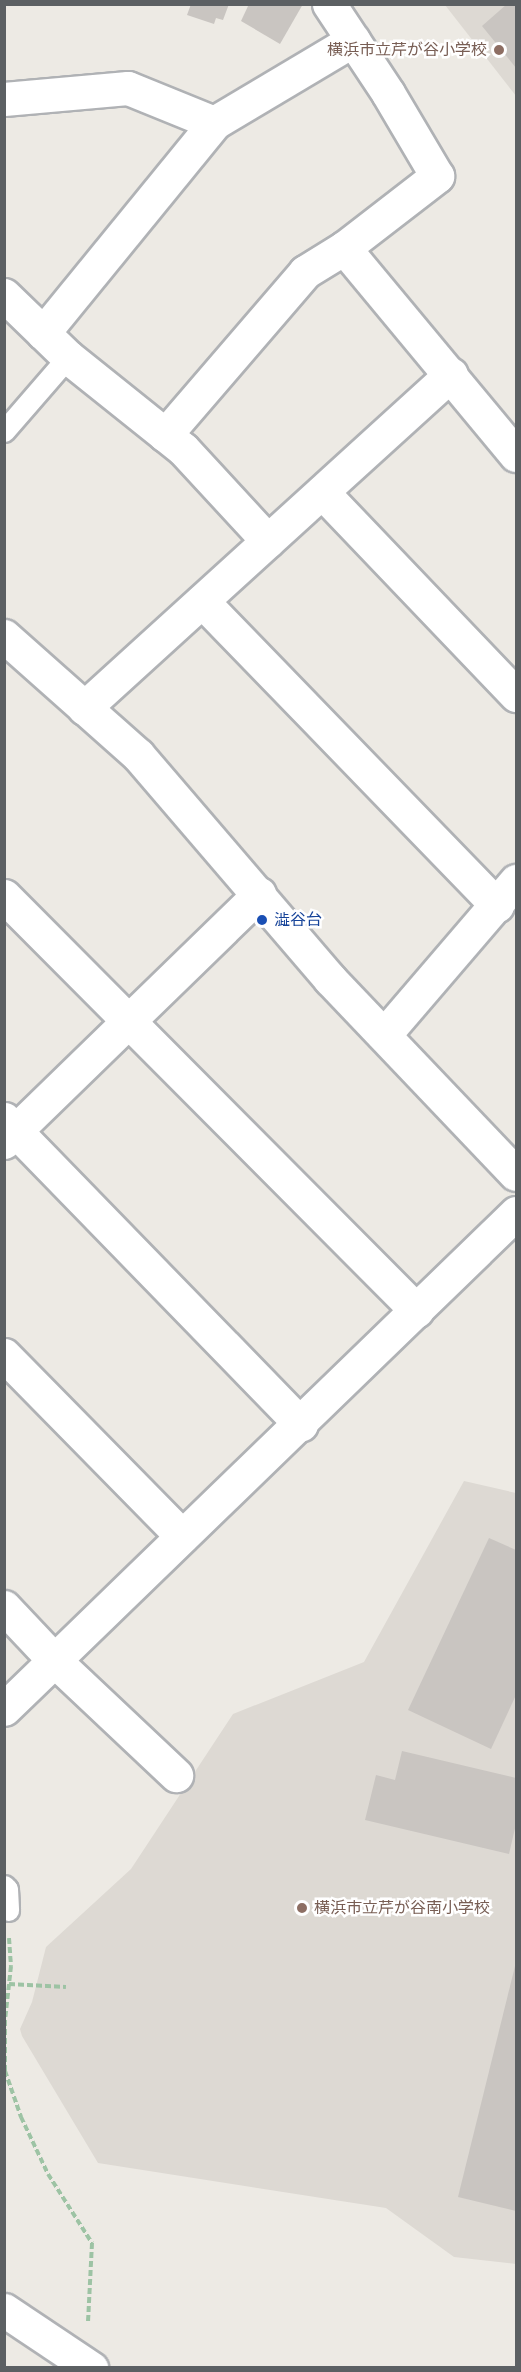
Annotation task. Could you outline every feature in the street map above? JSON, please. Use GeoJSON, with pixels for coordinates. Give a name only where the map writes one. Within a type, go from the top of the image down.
{"type":"FeatureCollection","features":[{"type":"Feature","properties":{"kind":"street"},"geometry":{"type":"LineString","coordinates":[[165,435],[305,272],[344,248],[437,176],[329,4]]}},
{"type":"Feature","properties":{"kind":"street"},"geometry":{"type":"LineString","coordinates":[[43,333],[214,123],[353,40]]}},
{"type":"Feature","properties":{"kind":"street"},"geometry":{"type":"LineString","coordinates":[[4,99],[128,88],[214,123]]}},
{"type":"Feature","properties":{"kind":"street"},"geometry":{"type":"LineString","coordinates":[[344,248],[516,455]]}},
{"type":"Feature","properties":{"kind":"street"},"geometry":{"type":"LineString","coordinates":[[4,295],[68,357],[183,449],[268,541]]}},
{"type":"Feature","properties":{"kind":"street"},"geometry":{"type":"LineString","coordinates":[[84,708],[451,374]]}},
{"type":"Feature","properties":{"kind":"street"},"geometry":{"type":"LineString","coordinates":[[322,492],[516,695]]}},
{"type":"Feature","properties":{"kind":"street"},"geometry":{"type":"LineString","coordinates":[[202,601],[507,893],[384,1035]]}},
{"type":"Feature","properties":{"kind":"street"},"geometry":{"type":"LineString","coordinates":[[4,636],[138,755],[330,979],[516,1174]]}},
{"type":"Feature","properties":{"kind":"street"},"geometry":{"type":"LineString","coordinates":[[259,894],[127,1022],[8,1130],[301,1424]]}},
{"type":"Feature","properties":{"kind":"street"},"geometry":{"type":"LineString","coordinates":[[4,896],[417,1311]]}},
{"type":"Feature","properties":{"kind":"street"},"geometry":{"type":"LineString","coordinates":[[4,1709],[516,1214]]}},
{"type":"Feature","properties":{"kind":"street"},"geometry":{"type":"LineString","coordinates":[[4,1355],[182,1536]]}},
{"type":"Feature","properties":{"kind":"street"},"geometry":{"type":"LineString","coordinates":[[4,1607],[54,1660],[176,1775]]}},
{"type":"Feature","properties":{"kind":"street"},"geometry":{"type":"LineString","coordinates":[[4,2310],[86,2357]]}},
{"type":"Feature","properties":{"kind":"lane"},"geometry":{"type":"LineString","coordinates":[[4,431],[68,357]]}},
{"type":"Feature","properties":{"kind":"lane"},"geometry":{"type":"LineString","coordinates":[[4,1886],[7,1889],[8,1910]]}},
{"type":"Feature","properties":{"kind":"path"},"geometry":{"type":"LineString","coordinates":[[11,1966],[5,2071],[21,2117],[48,2174],[92,2243],[86,2357]]}},
{"type":"Feature","properties":{"kind":"path"},"geometry":{"type":"LineString","coordinates":[[9,1984],[66,1987]]}},
{"type":"Feature","properties":{"kind":"shaded area","name":"横浜市立芹が谷小学校"},"geometry":{"type":"Polygon","coordinates":[[[445,5],[516,5],[516,96],[445,5]]]}},
{"type":"Feature","properties":{"kind":"shaded area","name":"横浜市立芹が谷南小学校"},"geometry":{"type":"Polygon","coordinates":[[[464,1481],[516,1493],[516,2264],[454,2257],[386,2208],[98,2163],[20,2029],[32,2002],[46,1947],[131,1869],[233,1714],[364,1662],[464,1481]]]}},
{"type":"Feature","properties":{"kind":"building"},"geometry":{"type":"Polygon","coordinates":[[[191,4],[229,4],[223,20],[216,18],[214,24],[187,15],[191,4]]]}},
{"type":"Feature","properties":{"kind":"building"},"geometry":{"type":"Polygon","coordinates":[[[249,4],[303,4],[280,44],[241,21],[249,4]]]}},
{"type":"Feature","properties":{"kind":"building"},"geometry":{"type":"Polygon","coordinates":[[[507,4],[516,4],[516,68],[482,26],[507,4]]]}},
{"type":"Feature","properties":{"kind":"building"},"geometry":{"type":"Polygon","coordinates":[[[489,1538],[516,1550],[516,1695],[491,1749],[408,1710],[489,1538]]]}},
{"type":"Feature","properties":{"kind":"building"},"geometry":{"type":"Polygon","coordinates":[[[402,1751],[516,1778],[516,1824],[509,1854],[365,1820],[376,1775],[395,1780],[402,1751]]]}},
{"type":"Feature","properties":{"kind":"building"},"geometry":{"type":"Polygon","coordinates":[[[516,1962],[516,2211],[458,2197],[516,1962]]]}},
{"type":"Feature","properties":{"kind":"place","name":"横浜市立芹が谷小学校"},"geometry":{"type":"Point","coordinates":[499,50]}},
{"type":"Feature","properties":{"kind":"place","name":"澁谷台"},"geometry":{"type":"Point","coordinates":[262,920]}},
{"type":"Feature","properties":{"kind":"place","name":"横浜市立芹が谷南小学校"},"geometry":{"type":"Point","coordinates":[302,1908]}}]}
